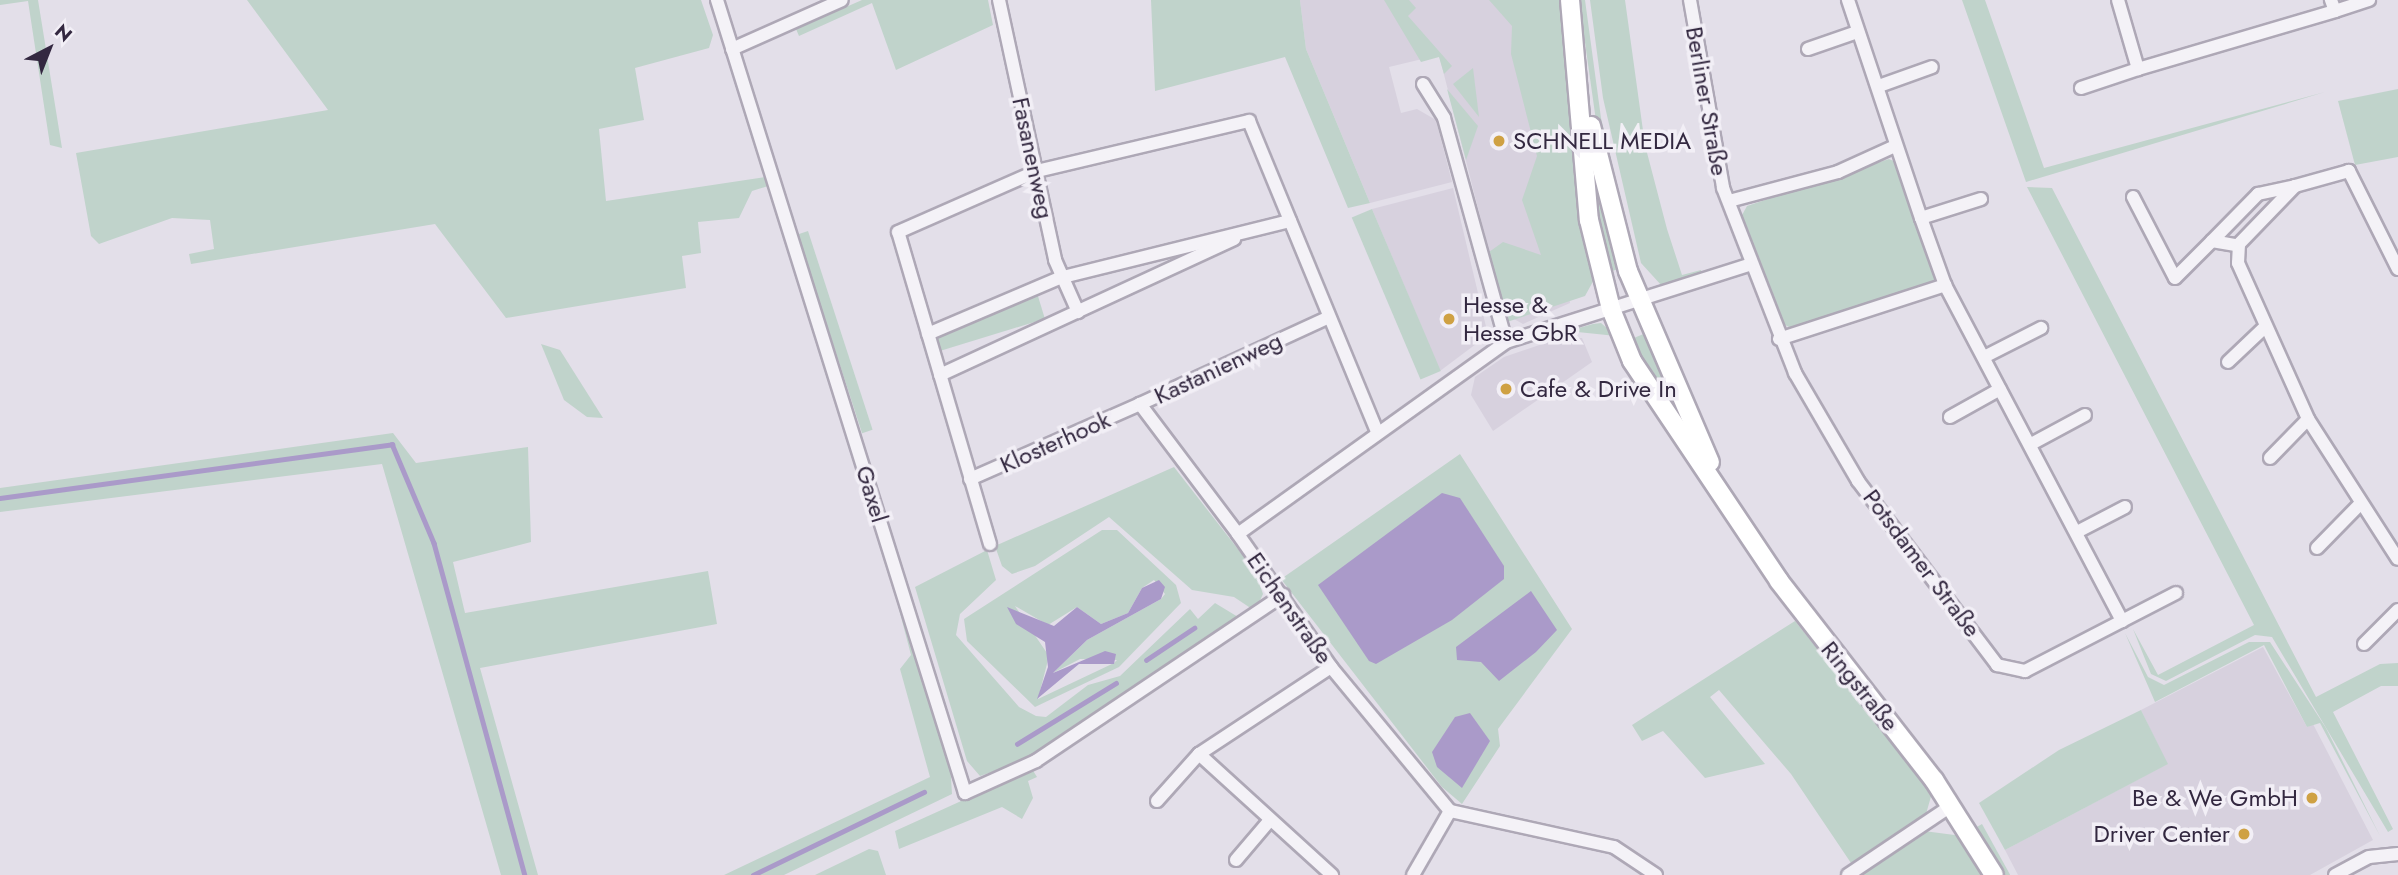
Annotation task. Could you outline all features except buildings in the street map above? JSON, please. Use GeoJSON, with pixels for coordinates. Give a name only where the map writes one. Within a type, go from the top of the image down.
{"type":"FeatureCollection","features":[{"type":"Feature","properties":{"kind":"main road","name":"Ringstraße"},"geometry":{"type":"LineString","coordinates":[[1570,0],[1581,86],[1589,220],[1611,309],[1647,386],[1820,637],[1952,805],[1994,875]]}},
{"type":"Feature","properties":{"kind":"main road","name":"Ringstraße"},"geometry":{"type":"LineString","coordinates":[[1581,86],[1639,300],[1726,497]]}},
{"type":"Feature","properties":{"kind":"street","name":"Gaxel"},"geometry":{"type":"LineString","coordinates":[[717,0],[965,793],[1036,761],[1143,692],[1283,595]]}},
{"type":"Feature","properties":{"kind":"street","name":"Fasanenweg"},"geometry":{"type":"LineString","coordinates":[[999,0],[1059,278],[1078,312]]}},
{"type":"Feature","properties":{"kind":"street","name":"Berliner Straße"},"geometry":{"type":"LineString","coordinates":[[1690,0],[1729,201],[1749,265]]}},
{"type":"Feature","properties":{"kind":"street"},"geometry":{"type":"LineString","coordinates":[[1848,0],[1865,66],[1879,86],[1895,146],[1945,285],[1986,356],[2000,389],[2033,443],[2122,621]]}},
{"type":"Feature","properties":{"kind":"street"},"geometry":{"type":"LineString","coordinates":[[2118,0],[2138,69]]}},
{"type":"Feature","properties":{"kind":"street"},"geometry":{"type":"LineString","coordinates":[[2081,89],[2333,5],[2369,0]]}},
{"type":"Feature","properties":{"kind":"street"},"geometry":{"type":"LineString","coordinates":[[732,49],[837,1]]}},
{"type":"Feature","properties":{"kind":"street"},"geometry":{"type":"LineString","coordinates":[[1808,49],[1857,32]]}},
{"type":"Feature","properties":{"kind":"street"},"geometry":{"type":"LineString","coordinates":[[1879,86],[1932,67]]}},
{"type":"Feature","properties":{"kind":"street"},"geometry":{"type":"LineString","coordinates":[[1423,84],[1444,118],[1506,342]]}},
{"type":"Feature","properties":{"kind":"street"},"geometry":{"type":"LineString","coordinates":[[1037,171],[1249,121],[1377,431]]}},
{"type":"Feature","properties":{"kind":"street","name":"Berliner Straße"},"geometry":{"type":"LineString","coordinates":[[1729,201],[1830,174],[1895,146]]}},
{"type":"Feature","properties":{"kind":"street","name":"Klosterhook"},"geometry":{"type":"LineString","coordinates":[[990,544],[898,232],[1037,171]]}},
{"type":"Feature","properties":{"kind":"street"},"geometry":{"type":"LineString","coordinates":[[2133,197],[2175,278],[2258,194],[2349,171],[2398,269]]}},
{"type":"Feature","properties":{"kind":"street"},"geometry":{"type":"LineString","coordinates":[[2295,186],[2239,246],[2238,263],[2308,419],[2398,559]]}},
{"type":"Feature","properties":{"kind":"street"},"geometry":{"type":"LineString","coordinates":[[1921,218],[1981,199]]}},
{"type":"Feature","properties":{"kind":"street"},"geometry":{"type":"LineString","coordinates":[[928,334],[1059,278],[1290,221]]}},
{"type":"Feature","properties":{"kind":"street"},"geometry":{"type":"LineString","coordinates":[[940,376],[1256,229]]}},
{"type":"Feature","properties":{"kind":"street"},"geometry":{"type":"LineString","coordinates":[[2212,241],[2239,246]]}},
{"type":"Feature","properties":{"kind":"street"},"geometry":{"type":"LineString","coordinates":[[1639,300],[1749,265]]}},
{"type":"Feature","properties":{"kind":"street","name":"Potsdamer Straße"},"geometry":{"type":"LineString","coordinates":[[1749,265],[1779,339],[1858,481],[2004,671],[2025,671],[2176,593]]}},
{"type":"Feature","properties":{"kind":"street"},"geometry":{"type":"LineString","coordinates":[[1779,339],[1945,285]]}},
{"type":"Feature","properties":{"kind":"street","name":"Eichenstraße"},"geometry":{"type":"LineString","coordinates":[[1450,811],[1331,667],[1238,534],[1377,431],[1506,342],[1639,300]]}},
{"type":"Feature","properties":{"kind":"street","name":"Kastanienweg"},"geometry":{"type":"LineString","coordinates":[[1238,534],[1140,404],[1329,317]]}},
{"type":"Feature","properties":{"kind":"street"},"geometry":{"type":"LineString","coordinates":[[2228,362],[2265,327]]}},
{"type":"Feature","properties":{"kind":"street"},"geometry":{"type":"LineString","coordinates":[[1986,356],[2041,328]]}},
{"type":"Feature","properties":{"kind":"street"},"geometry":{"type":"LineString","coordinates":[[1950,417],[2000,389]]}},
{"type":"Feature","properties":{"kind":"street","name":"Klosterhook"},"geometry":{"type":"LineString","coordinates":[[970,479],[1140,404]]}},
{"type":"Feature","properties":{"kind":"street"},"geometry":{"type":"LineString","coordinates":[[2033,443],[2085,415]]}},
{"type":"Feature","properties":{"kind":"street"},"geometry":{"type":"LineString","coordinates":[[2270,458],[2308,419]]}},
{"type":"Feature","properties":{"kind":"street"},"geometry":{"type":"LineString","coordinates":[[2317,548],[2361,503]]}},
{"type":"Feature","properties":{"kind":"street"},"geometry":{"type":"LineString","coordinates":[[2077,532],[2125,507]]}},
{"type":"Feature","properties":{"kind":"street"},"geometry":{"type":"LineString","coordinates":[[2364,644],[2398,610]]}},
{"type":"Feature","properties":{"kind":"street"},"geometry":{"type":"LineString","coordinates":[[1157,801],[1199,754],[1331,667]]}},
{"type":"Feature","properties":{"kind":"street"},"geometry":{"type":"LineString","coordinates":[[1199,754],[1332,875]]}},
{"type":"Feature","properties":{"kind":"street"},"geometry":{"type":"LineString","coordinates":[[1848,875],[1952,805]]}},
{"type":"Feature","properties":{"kind":"street"},"geometry":{"type":"LineString","coordinates":[[1413,875],[1450,811],[1614,847],[1656,875]]}},
{"type":"Feature","properties":{"kind":"street"},"geometry":{"type":"LineString","coordinates":[[1236,860],[1270,820]]}},
{"type":"Feature","properties":{"kind":"street"},"geometry":{"type":"LineString","coordinates":[[2335,875],[2369,857],[2398,854]]}},
{"type":"Feature","properties":{"kind":"shaded area"},"geometry":{"type":"Polygon","coordinates":[[[1300,0],[1529,0],[1570,303],[1523,324],[1505,314],[1439,55],[1389,67],[1401,113],[1417,109],[1436,120],[1452,182],[1370,203],[1306,49],[1300,0]]]}},
{"type":"Feature","properties":{"kind":"shaded area"},"geometry":{"type":"Polygon","coordinates":[[[1453,188],[1488,335],[1440,371],[1372,209],[1453,188]]]}},
{"type":"Feature","properties":{"kind":"shaded area"},"geometry":{"type":"Polygon","coordinates":[[[1560,338],[1582,338],[1592,362],[1493,431],[1471,395],[1475,377],[1504,357],[1560,338]]]}},
{"type":"Feature","properties":{"kind":"shaded area"},"geometry":{"type":"Polygon","coordinates":[[[1442,493],[1460,498],[1504,566],[1504,579],[1452,620],[1376,664],[1369,661],[1318,585],[1442,493]]]}},
{"type":"Feature","properties":{"kind":"shaded area"},"geometry":{"type":"Polygon","coordinates":[[[1159,580],[1165,587],[1161,599],[1087,640],[1053,673],[1105,651],[1116,654],[1114,664],[1079,664],[1037,699],[1048,667],[1045,642],[1016,624],[1007,607],[1054,626],[1077,607],[1101,624],[1128,613],[1142,588],[1159,580]]]}},
{"type":"Feature","properties":{"kind":"shaded area"},"geometry":{"type":"Polygon","coordinates":[[[1531,591],[1557,630],[1536,652],[1499,681],[1481,662],[1457,660],[1456,647],[1531,591]]]}},
{"type":"Feature","properties":{"kind":"shaded area"},"geometry":{"type":"Polygon","coordinates":[[[2263,647],[2307,727],[2313,724],[2373,840],[2310,875],[2018,875],[2005,850],[2167,764],[2141,710],[2263,647]]]}},
{"type":"Feature","properties":{"kind":"shaded area"},"geometry":{"type":"Polygon","coordinates":[[[1470,713],[1490,741],[1462,788],[1437,767],[1432,752],[1455,717],[1470,713]]]}},
{"type":"Feature","properties":{"kind":"green space"},"geometry":{"type":"Polygon","coordinates":[[[0,0],[38,0],[62,148],[50,145],[28,1],[0,5],[0,0]]]}},
{"type":"Feature","properties":{"kind":"green space"},"geometry":{"type":"Polygon","coordinates":[[[247,0],[701,0],[713,35],[709,48],[635,68],[644,120],[599,129],[606,201],[765,177],[768,186],[752,191],[739,218],[698,222],[701,253],[682,256],[686,288],[506,318],[435,224],[191,264],[189,254],[214,249],[210,220],[172,218],[99,244],[91,236],[76,153],[328,110],[247,0]]]}},
{"type":"Feature","properties":{"kind":"green space"},"geometry":{"type":"Polygon","coordinates":[[[862,0],[988,0],[993,25],[896,70],[872,3],[799,36],[796,29],[862,0]]]}},
{"type":"Feature","properties":{"kind":"green space"},"geometry":{"type":"Polygon","coordinates":[[[1151,0],[1300,0],[1306,49],[1370,203],[1348,208],[1285,57],[1155,91],[1151,0]]]}},
{"type":"Feature","properties":{"kind":"green space"},"geometry":{"type":"Polygon","coordinates":[[[1384,0],[1409,0],[1416,8],[1408,16],[1452,66],[1444,74],[1439,57],[1421,62],[1384,0]]]}},
{"type":"Feature","properties":{"kind":"green space"},"geometry":{"type":"Polygon","coordinates":[[[1489,0],[1560,0],[1596,276],[1585,296],[1507,322],[1489,252],[1503,242],[1541,255],[1522,200],[1537,156],[1511,54],[1512,26],[1489,0]]]}},
{"type":"Feature","properties":{"kind":"green space"},"geometry":{"type":"Polygon","coordinates":[[[1579,0],[1585,0],[1601,118],[1636,264],[1598,135],[1579,0]]]}},
{"type":"Feature","properties":{"kind":"green space"},"geometry":{"type":"Polygon","coordinates":[[[1590,0],[1625,0],[1645,145],[1667,229],[1682,275],[1701,270],[1702,277],[1662,286],[1641,263],[1603,98],[1590,0]]]}},
{"type":"Feature","properties":{"kind":"green space"},"geometry":{"type":"Polygon","coordinates":[[[1962,0],[1985,0],[2044,168],[2325,92],[2026,182],[1962,0]]]}},
{"type":"Feature","properties":{"kind":"green space"},"geometry":{"type":"Polygon","coordinates":[[[1473,68],[1479,117],[1453,84],[1473,68]]]}},
{"type":"Feature","properties":{"kind":"green space"},"geometry":{"type":"Polygon","coordinates":[[[1447,89],[1478,126],[1466,160],[1447,89]]]}},
{"type":"Feature","properties":{"kind":"green space"},"geometry":{"type":"Polygon","coordinates":[[[2398,89],[2398,157],[2355,165],[2338,101],[2398,89]]]}},
{"type":"Feature","properties":{"kind":"green space"},"geometry":{"type":"Polygon","coordinates":[[[1889,159],[1898,163],[1937,275],[1933,282],[1793,329],[1781,323],[1741,217],[1747,206],[1889,159]]]}},
{"type":"Feature","properties":{"kind":"green space"},"geometry":{"type":"Polygon","coordinates":[[[1594,177],[1622,268],[1605,273],[1591,179],[1594,177]]]}},
{"type":"Feature","properties":{"kind":"green space"},"geometry":{"type":"Polygon","coordinates":[[[2027,187],[2052,188],[2316,697],[2380,664],[2398,663],[2398,686],[2381,686],[2333,712],[2393,829],[2388,832],[2272,637],[2255,635],[2166,681],[2151,674],[2133,629],[2158,675],[2254,625],[2027,187]]]}},
{"type":"Feature","properties":{"kind":"green space"},"geometry":{"type":"Polygon","coordinates":[[[1372,209],[1441,371],[1421,380],[1352,218],[1372,209]]]}},
{"type":"Feature","properties":{"kind":"green space"},"geometry":{"type":"Polygon","coordinates":[[[808,231],[873,430],[862,433],[798,234],[808,231]]]}},
{"type":"Feature","properties":{"kind":"green space"},"geometry":{"type":"Polygon","coordinates":[[[1037,293],[1045,319],[941,351],[933,325],[1037,293]]]}},
{"type":"Feature","properties":{"kind":"green space"},"geometry":{"type":"Polygon","coordinates":[[[1601,323],[1616,336],[1568,331],[1593,324],[1601,323]]]}},
{"type":"Feature","properties":{"kind":"green space"},"geometry":{"type":"Polygon","coordinates":[[[1646,333],[1682,416],[1680,421],[1629,340],[1646,333]]]}},
{"type":"Feature","properties":{"kind":"green space"},"geometry":{"type":"Polygon","coordinates":[[[541,344],[560,350],[603,418],[587,417],[564,400],[541,344]]]}},
{"type":"Feature","properties":{"kind":"green space"},"geometry":{"type":"Polygon","coordinates":[[[393,433],[416,463],[528,447],[531,542],[453,562],[465,613],[708,571],[717,624],[480,668],[538,875],[501,875],[382,464],[0,512],[0,488],[393,433]]]}},
{"type":"Feature","properties":{"kind":"green space"},"geometry":{"type":"Polygon","coordinates":[[[1460,454],[1572,629],[1498,729],[1500,746],[1462,804],[1442,787],[1281,579],[1460,454]]]}},
{"type":"Feature","properties":{"kind":"green space"},"geometry":{"type":"Polygon","coordinates":[[[1174,467],[1255,571],[1263,594],[1255,611],[1234,597],[1192,590],[1109,517],[1035,566],[1012,574],[1002,566],[995,546],[1174,467]]]}},
{"type":"Feature","properties":{"kind":"green space"},"geometry":{"type":"Polygon","coordinates":[[[1102,530],[1117,530],[1176,585],[1181,603],[1119,667],[1035,707],[967,641],[964,619],[1102,530]],[[1154,580],[1142,588],[1128,613],[1101,624],[1077,607],[1048,625],[1015,606],[1049,656],[1038,699],[1114,663],[1117,660],[1080,659],[1053,673],[1087,640],[1161,599],[1165,594],[1154,580]]]}},
{"type":"Feature","properties":{"kind":"green space"},"geometry":{"type":"Polygon","coordinates":[[[987,550],[996,580],[960,614],[956,635],[1019,707],[1036,716],[1046,717],[1088,685],[1120,676],[1190,609],[1198,619],[1215,603],[1243,620],[1036,757],[980,776],[967,761],[915,587],[987,550]]]}},
{"type":"Feature","properties":{"kind":"green space"},"geometry":{"type":"Polygon","coordinates":[[[884,552],[950,761],[952,794],[784,875],[724,875],[930,777],[900,669],[911,655],[884,552]]]}},
{"type":"Feature","properties":{"kind":"green space"},"geometry":{"type":"Polygon","coordinates":[[[1795,621],[1932,793],[1926,814],[1851,863],[1791,774],[1719,690],[1710,697],[1765,764],[1705,778],[1663,731],[1642,741],[1632,725],[1795,621]]]}},
{"type":"Feature","properties":{"kind":"green space"},"geometry":{"type":"Polygon","coordinates":[[[2125,633],[2148,677],[2164,685],[2249,642],[2270,642],[2326,728],[2380,836],[2320,723],[2307,727],[2264,645],[2155,702],[2125,633]]]}},
{"type":"Feature","properties":{"kind":"green space"},"geometry":{"type":"Polygon","coordinates":[[[2141,710],[2168,764],[2005,850],[1979,803],[2059,750],[2141,710]]]}},
{"type":"Feature","properties":{"kind":"green space"},"geometry":{"type":"Polygon","coordinates":[[[1032,769],[1037,777],[1028,781],[1033,798],[1022,819],[1002,807],[899,849],[895,831],[1032,769]]]}},
{"type":"Feature","properties":{"kind":"green space"},"geometry":{"type":"Polygon","coordinates":[[[1982,824],[2010,875],[2002,875],[1976,827],[1982,824]]]}},
{"type":"Feature","properties":{"kind":"green space"},"geometry":{"type":"Polygon","coordinates":[[[1924,831],[1962,836],[1985,875],[1859,875],[1924,831]]]}},
{"type":"Feature","properties":{"kind":"green space"},"geometry":{"type":"Polygon","coordinates":[[[869,849],[878,851],[886,875],[815,875],[869,849]]]}},
{"type":"Feature","properties":{"kind":"waterway"},"geometry":{"type":"LineString","coordinates":[[0,498],[392,444],[434,543],[525,875]]}},
{"type":"Feature","properties":{"kind":"waterway"},"geometry":{"type":"LineString","coordinates":[[1146,660],[1194,628]]}},
{"type":"Feature","properties":{"kind":"waterway"},"geometry":{"type":"LineString","coordinates":[[1017,744],[1116,683]]}},
{"type":"Feature","properties":{"kind":"waterway"},"geometry":{"type":"LineString","coordinates":[[753,875],[924,792]]}},
{"type":"Feature","properties":{"kind":"place","name":"SCHNELL MEDIA"},"geometry":{"type":"Point","coordinates":[1499,141]}},
{"type":"Feature","properties":{"kind":"place","name":"Hesse & Hesse GbR"},"geometry":{"type":"Point","coordinates":[1449,319]}},
{"type":"Feature","properties":{"kind":"place","name":"Cafe & Drive In"},"geometry":{"type":"Point","coordinates":[1506,389]}},
{"type":"Feature","properties":{"kind":"place","name":"Be & We GmbH"},"geometry":{"type":"Point","coordinates":[2312,798]}},
{"type":"Feature","properties":{"kind":"place","name":"Driver Center"},"geometry":{"type":"Point","coordinates":[2244,834]}}]}
